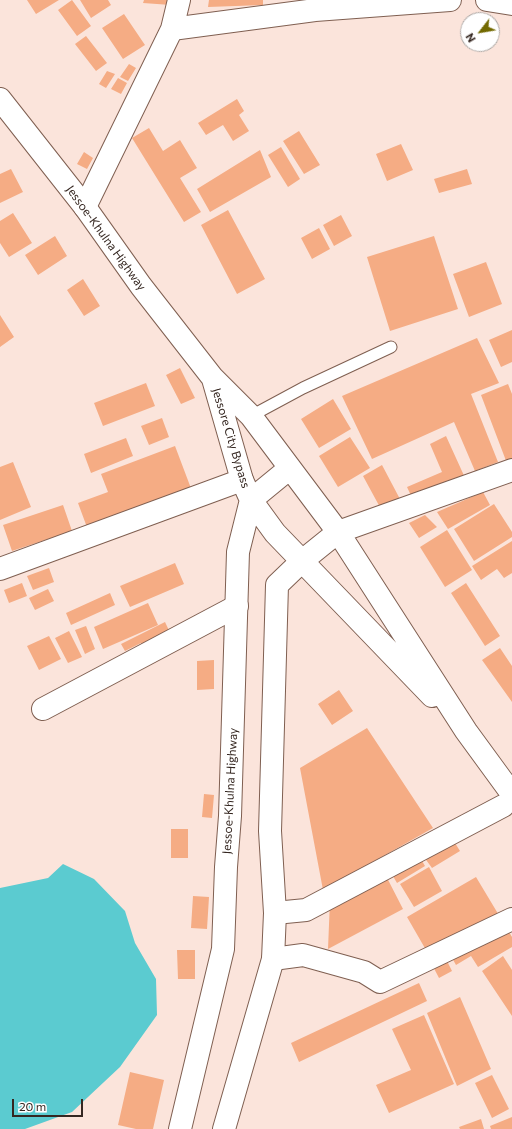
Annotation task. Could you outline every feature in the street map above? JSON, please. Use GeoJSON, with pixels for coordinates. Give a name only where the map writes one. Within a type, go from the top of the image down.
{"type":"FeatureCollection","features":[{"type":"Feature","properties":{"kind":"main road"},"geometry":{"type":"LineString","coordinates":[[85,207],[172,29],[179,0]]}},
{"type":"Feature","properties":{"kind":"main road"},"geometry":{"type":"LineString","coordinates":[[172,29],[315,10],[450,0]]}},
{"type":"Feature","properties":{"kind":"main road"},"geometry":{"type":"LineString","coordinates":[[487,0],[512,4]]}},
{"type":"Feature","properties":{"kind":"main road","name":"Jessoe-Khulna Highway"},"geometry":{"type":"LineString","coordinates":[[0,99],[85,207],[141,286],[212,377]]}},
{"type":"Feature","properties":{"kind":"main road","name":"Jessore City Bypass"},"geometry":{"type":"LineString","coordinates":[[212,377],[251,416],[338,532],[466,731],[508,800]]}},
{"type":"Feature","properties":{"kind":"main road","name":"Jessore City Bypass"},"geometry":{"type":"LineString","coordinates":[[212,377],[242,480],[251,500],[275,533],[466,731]]}},
{"type":"Feature","properties":{"kind":"main road"},"geometry":{"type":"LineString","coordinates":[[251,500],[290,468]]}},
{"type":"Feature","properties":{"kind":"main road"},"geometry":{"type":"LineString","coordinates":[[224,1129],[273,959],[275,913],[270,831],[277,585],[302,561],[338,532],[512,470]]}},
{"type":"Feature","properties":{"kind":"main road"},"geometry":{"type":"LineString","coordinates":[[0,569],[242,480]]}},
{"type":"Feature","properties":{"kind":"main road","name":"Jessoe-Khulna Highway"},"geometry":{"type":"LineString","coordinates":[[180,1129],[223,949],[226,867],[230,816],[238,552],[251,500]]}},
{"type":"Feature","properties":{"kind":"main road"},"geometry":{"type":"LineString","coordinates":[[43,709],[237,606]]}},
{"type":"Feature","properties":{"kind":"main road"},"geometry":{"type":"LineString","coordinates":[[275,913],[306,910],[508,800]]}},
{"type":"Feature","properties":{"kind":"main road"},"geometry":{"type":"LineString","coordinates":[[273,959],[303,955],[364,972],[380,982],[512,919]]}},
{"type":"Feature","properties":{"kind":"lane"},"geometry":{"type":"LineString","coordinates":[[251,416],[303,388],[390,347]]}},
{"type":"Feature","properties":{"kind":"water"},"geometry":{"type":"Polygon","coordinates":[[[63,864],[94,879],[125,911],[135,943],[156,979],[157,1015],[120,1067],[72,1112],[25,1129],[0,1129],[0,888],[48,878],[63,864]]]}},
{"type":"Feature","properties":{"kind":"building"},"geometry":{"type":"Polygon","coordinates":[[[27,0],[59,0],[36,14],[27,0]]]}},
{"type":"Feature","properties":{"kind":"building"},"geometry":{"type":"Polygon","coordinates":[[[72,0],[91,26],[77,36],[58,10],[72,0]]]}},
{"type":"Feature","properties":{"kind":"building"},"geometry":{"type":"Polygon","coordinates":[[[80,0],[108,0],[111,5],[91,18],[80,0]]]}},
{"type":"Feature","properties":{"kind":"building"},"geometry":{"type":"Polygon","coordinates":[[[144,0],[171,0],[171,5],[143,3],[144,0]]]}},
{"type":"Feature","properties":{"kind":"building"},"geometry":{"type":"Polygon","coordinates":[[[209,0],[263,0],[263,5],[208,7],[209,0]]]}},
{"type":"Feature","properties":{"kind":"building"},"geometry":{"type":"Polygon","coordinates":[[[124,14],[145,45],[123,59],[102,28],[124,14]]]}},
{"type":"Feature","properties":{"kind":"building"},"geometry":{"type":"Polygon","coordinates":[[[86,36],[107,63],[96,71],[75,44],[86,36]]]}},
{"type":"Feature","properties":{"kind":"building"},"geometry":{"type":"Polygon","coordinates":[[[129,64],[136,68],[128,81],[120,77],[129,64]]]}},
{"type":"Feature","properties":{"kind":"building"},"geometry":{"type":"Polygon","coordinates":[[[107,71],[115,74],[106,88],[99,84],[107,71]]]}},
{"type":"Feature","properties":{"kind":"building"},"geometry":{"type":"Polygon","coordinates":[[[118,78],[127,83],[121,94],[111,89],[118,78]]]}},
{"type":"Feature","properties":{"kind":"building"},"geometry":{"type":"Polygon","coordinates":[[[237,99],[244,111],[239,115],[249,131],[233,141],[223,125],[206,135],[198,123],[237,99]]]}},
{"type":"Feature","properties":{"kind":"building"},"geometry":{"type":"Polygon","coordinates":[[[149,128],[163,151],[180,140],[197,168],[180,178],[201,212],[184,222],[132,138],[149,128]]]}},
{"type":"Feature","properties":{"kind":"building"},"geometry":{"type":"Polygon","coordinates":[[[299,131],[320,165],[304,174],[283,141],[299,131]]]}},
{"type":"Feature","properties":{"kind":"building"},"geometry":{"type":"Polygon","coordinates":[[[401,144],[413,170],[387,181],[376,154],[401,144]]]}},
{"type":"Feature","properties":{"kind":"building"},"geometry":{"type":"Polygon","coordinates":[[[281,147],[300,179],[288,187],[268,155],[281,147]]]}},
{"type":"Feature","properties":{"kind":"building"},"geometry":{"type":"Polygon","coordinates":[[[260,150],[271,177],[210,212],[197,189],[260,150]]]}},
{"type":"Feature","properties":{"kind":"building"},"geometry":{"type":"Polygon","coordinates":[[[84,152],[93,158],[87,169],[77,164],[84,152]]]}},
{"type":"Feature","properties":{"kind":"building"},"geometry":{"type":"Polygon","coordinates":[[[11,169],[23,192],[0,203],[0,174],[11,169]]]}},
{"type":"Feature","properties":{"kind":"building"},"geometry":{"type":"Polygon","coordinates":[[[467,169],[472,184],[439,193],[434,179],[467,169]]]}},
{"type":"Feature","properties":{"kind":"building"},"geometry":{"type":"Polygon","coordinates":[[[228,210],[265,279],[237,294],[201,225],[228,210]]]}},
{"type":"Feature","properties":{"kind":"building"},"geometry":{"type":"Polygon","coordinates":[[[13,213],[32,243],[9,257],[0,243],[0,221],[13,213]]]}},
{"type":"Feature","properties":{"kind":"building"},"geometry":{"type":"Polygon","coordinates":[[[341,215],[352,236],[334,246],[323,225],[341,215]]]}},
{"type":"Feature","properties":{"kind":"building"},"geometry":{"type":"Polygon","coordinates":[[[319,228],[330,249],[312,259],[301,238],[319,228]]]}},
{"type":"Feature","properties":{"kind":"building"},"geometry":{"type":"Polygon","coordinates":[[[55,236],[67,256],[38,275],[25,255],[55,236]]]}},
{"type":"Feature","properties":{"kind":"building"},"geometry":{"type":"Polygon","coordinates":[[[434,236],[458,309],[390,331],[367,257],[434,236]]]}},
{"type":"Feature","properties":{"kind":"building"},"geometry":{"type":"Polygon","coordinates":[[[486,262],[502,304],[469,317],[453,274],[486,262]]]}},
{"type":"Feature","properties":{"kind":"building"},"geometry":{"type":"Polygon","coordinates":[[[83,279],[100,306],[84,316],[67,290],[83,279]]]}},
{"type":"Feature","properties":{"kind":"building"},"geometry":{"type":"Polygon","coordinates":[[[0,315],[14,337],[0,347],[0,315]]]}},
{"type":"Feature","properties":{"kind":"building"},"geometry":{"type":"Polygon","coordinates":[[[512,330],[512,362],[501,367],[489,340],[512,330]]]}},
{"type":"Feature","properties":{"kind":"building"},"geometry":{"type":"Polygon","coordinates":[[[477,338],[499,383],[471,394],[498,462],[475,471],[454,422],[372,459],[342,396],[477,338]]]}},
{"type":"Feature","properties":{"kind":"building"},"geometry":{"type":"Polygon","coordinates":[[[180,368],[195,398],[181,404],[166,375],[180,368]]]}},
{"type":"Feature","properties":{"kind":"building"},"geometry":{"type":"Polygon","coordinates":[[[146,383],[155,406],[103,426],[94,403],[146,383]]]}},
{"type":"Feature","properties":{"kind":"building"},"geometry":{"type":"Polygon","coordinates":[[[508,384],[512,394],[512,464],[508,466],[481,395],[508,384]]]}},
{"type":"Feature","properties":{"kind":"building"},"geometry":{"type":"Polygon","coordinates":[[[333,399],[351,429],[319,448],[301,419],[333,399]]]}},
{"type":"Feature","properties":{"kind":"building"},"geometry":{"type":"Polygon","coordinates":[[[162,418],[169,437],[149,445],[141,426],[162,418]]]}},
{"type":"Feature","properties":{"kind":"building"},"geometry":{"type":"Polygon","coordinates":[[[446,436],[466,480],[414,502],[407,487],[442,472],[430,444],[446,436]]]}},
{"type":"Feature","properties":{"kind":"building"},"geometry":{"type":"Polygon","coordinates":[[[350,437],[370,468],[338,487],[319,456],[350,437]]]}},
{"type":"Feature","properties":{"kind":"building"},"geometry":{"type":"Polygon","coordinates":[[[126,438],[133,456],[91,473],[84,454],[126,438]]]}},
{"type":"Feature","properties":{"kind":"building"},"geometry":{"type":"Polygon","coordinates":[[[175,446],[192,491],[88,530],[78,503],[108,492],[101,474],[175,446]]]}},
{"type":"Feature","properties":{"kind":"building"},"geometry":{"type":"Polygon","coordinates":[[[13,462],[31,507],[0,520],[0,467],[13,462]]]}},
{"type":"Feature","properties":{"kind":"building"},"geometry":{"type":"Polygon","coordinates":[[[382,465],[401,501],[382,511],[363,476],[382,465]]]}},
{"type":"Feature","properties":{"kind":"building"},"geometry":{"type":"Polygon","coordinates":[[[483,492],[490,505],[448,529],[437,512],[483,492]]]}},
{"type":"Feature","properties":{"kind":"building"},"geometry":{"type":"Polygon","coordinates":[[[494,504],[512,532],[512,537],[474,561],[454,529],[494,504]]]}},
{"type":"Feature","properties":{"kind":"building"},"geometry":{"type":"Polygon","coordinates":[[[63,505],[72,531],[12,551],[3,525],[63,505]]]}},
{"type":"Feature","properties":{"kind":"building"},"geometry":{"type":"Polygon","coordinates":[[[425,515],[437,527],[419,538],[409,523],[425,515]]]}},
{"type":"Feature","properties":{"kind":"building"},"geometry":{"type":"Polygon","coordinates":[[[447,530],[472,570],[445,587],[420,547],[447,530]]]}},
{"type":"Feature","properties":{"kind":"building"},"geometry":{"type":"Polygon","coordinates":[[[512,541],[512,573],[504,578],[497,569],[481,580],[472,566],[512,541]]]}},
{"type":"Feature","properties":{"kind":"building"},"geometry":{"type":"Polygon","coordinates":[[[175,563],[184,584],[130,607],[120,586],[175,563]]]}},
{"type":"Feature","properties":{"kind":"building"},"geometry":{"type":"Polygon","coordinates":[[[49,568],[54,582],[33,590],[27,576],[49,568]]]}},
{"type":"Feature","properties":{"kind":"building"},"geometry":{"type":"Polygon","coordinates":[[[22,583],[27,596],[9,603],[4,590],[22,583]]]}},
{"type":"Feature","properties":{"kind":"building"},"geometry":{"type":"Polygon","coordinates":[[[466,583],[500,636],[485,646],[451,593],[466,583]]]}},
{"type":"Feature","properties":{"kind":"building"},"geometry":{"type":"Polygon","coordinates":[[[48,589],[54,601],[35,610],[29,598],[48,589]]]}},
{"type":"Feature","properties":{"kind":"building"},"geometry":{"type":"Polygon","coordinates":[[[110,593],[115,605],[71,625],[66,613],[110,593]]]}},
{"type":"Feature","properties":{"kind":"building"},"geometry":{"type":"Polygon","coordinates":[[[148,603],[158,625],[103,649],[94,627],[148,603]]]}},
{"type":"Feature","properties":{"kind":"building"},"geometry":{"type":"Polygon","coordinates":[[[165,622],[173,639],[146,652],[141,643],[125,651],[121,644],[165,622]]]}},
{"type":"Feature","properties":{"kind":"building"},"geometry":{"type":"Polygon","coordinates":[[[86,626],[95,649],[85,654],[75,630],[86,626]]]}},
{"type":"Feature","properties":{"kind":"building"},"geometry":{"type":"Polygon","coordinates":[[[69,631],[82,657],[68,663],[55,638],[69,631]]]}},
{"type":"Feature","properties":{"kind":"building"},"geometry":{"type":"Polygon","coordinates":[[[49,636],[61,659],[39,670],[27,646],[49,636]]]}},
{"type":"Feature","properties":{"kind":"building"},"geometry":{"type":"Polygon","coordinates":[[[500,648],[512,666],[512,702],[482,660],[500,648]]]}},
{"type":"Feature","properties":{"kind":"building"},"geometry":{"type":"Polygon","coordinates":[[[214,660],[214,689],[197,690],[197,661],[214,660]]]}},
{"type":"Feature","properties":{"kind":"building"},"geometry":{"type":"Polygon","coordinates":[[[339,690],[353,711],[332,725],[318,704],[339,690]]]}},
{"type":"Feature","properties":{"kind":"building"},"geometry":{"type":"Polygon","coordinates":[[[367,728],[433,828],[323,890],[300,768],[367,728]]]}},
{"type":"Feature","properties":{"kind":"building"},"geometry":{"type":"Polygon","coordinates":[[[204,794],[214,795],[212,818],[202,817],[204,794]]]}},
{"type":"Feature","properties":{"kind":"building"},"geometry":{"type":"Polygon","coordinates":[[[171,829],[188,829],[188,858],[171,858],[171,829]]]}},
{"type":"Feature","properties":{"kind":"building"},"geometry":{"type":"Polygon","coordinates":[[[450,835],[460,851],[432,868],[421,853],[450,835]]]}},
{"type":"Feature","properties":{"kind":"building"},"geometry":{"type":"Polygon","coordinates":[[[418,854],[425,866],[397,883],[390,871],[418,854]]]}},
{"type":"Feature","properties":{"kind":"building"},"geometry":{"type":"Polygon","coordinates":[[[429,867],[442,891],[414,907],[400,884],[429,867]]]}},
{"type":"Feature","properties":{"kind":"building"},"geometry":{"type":"Polygon","coordinates":[[[384,872],[403,909],[328,949],[330,900],[384,872]]]}},
{"type":"Feature","properties":{"kind":"building"},"geometry":{"type":"Polygon","coordinates":[[[476,877],[512,937],[512,947],[478,967],[471,956],[456,965],[442,940],[426,950],[407,917],[476,877]]]}},
{"type":"Feature","properties":{"kind":"building"},"geometry":{"type":"Polygon","coordinates":[[[193,896],[209,897],[207,929],[191,928],[193,896]]]}},
{"type":"Feature","properties":{"kind":"building"},"geometry":{"type":"Polygon","coordinates":[[[440,947],[452,971],[439,978],[427,955],[440,947]]]}},
{"type":"Feature","properties":{"kind":"building"},"geometry":{"type":"Polygon","coordinates":[[[177,950],[195,950],[195,979],[178,979],[177,950]]]}},
{"type":"Feature","properties":{"kind":"building"},"geometry":{"type":"Polygon","coordinates":[[[503,956],[512,970],[512,1016],[482,971],[503,956]]]}},
{"type":"Feature","properties":{"kind":"building"},"geometry":{"type":"Polygon","coordinates":[[[419,983],[427,1001],[299,1062],[291,1043],[419,983]]]}},
{"type":"Feature","properties":{"kind":"building"},"geometry":{"type":"Polygon","coordinates":[[[460,997],[491,1069],[457,1086],[427,1013],[460,997]]]}},
{"type":"Feature","properties":{"kind":"building"},"geometry":{"type":"Polygon","coordinates":[[[424,1015],[454,1084],[389,1113],[376,1085],[411,1070],[392,1029],[424,1015]]]}},
{"type":"Feature","properties":{"kind":"building"},"geometry":{"type":"Polygon","coordinates":[[[130,1072],[164,1080],[153,1129],[136,1129],[118,1125],[130,1072]]]}},
{"type":"Feature","properties":{"kind":"building"},"geometry":{"type":"Polygon","coordinates":[[[492,1075],[509,1109],[492,1118],[475,1083],[492,1075]]]}},
{"type":"Feature","properties":{"kind":"building"},"geometry":{"type":"Polygon","coordinates":[[[512,1117],[512,1129],[491,1129],[490,1126],[512,1117]]]}},
{"type":"Feature","properties":{"kind":"building"},"geometry":{"type":"Polygon","coordinates":[[[481,1119],[484,1129],[460,1129],[459,1127],[481,1119]]]}}]}
